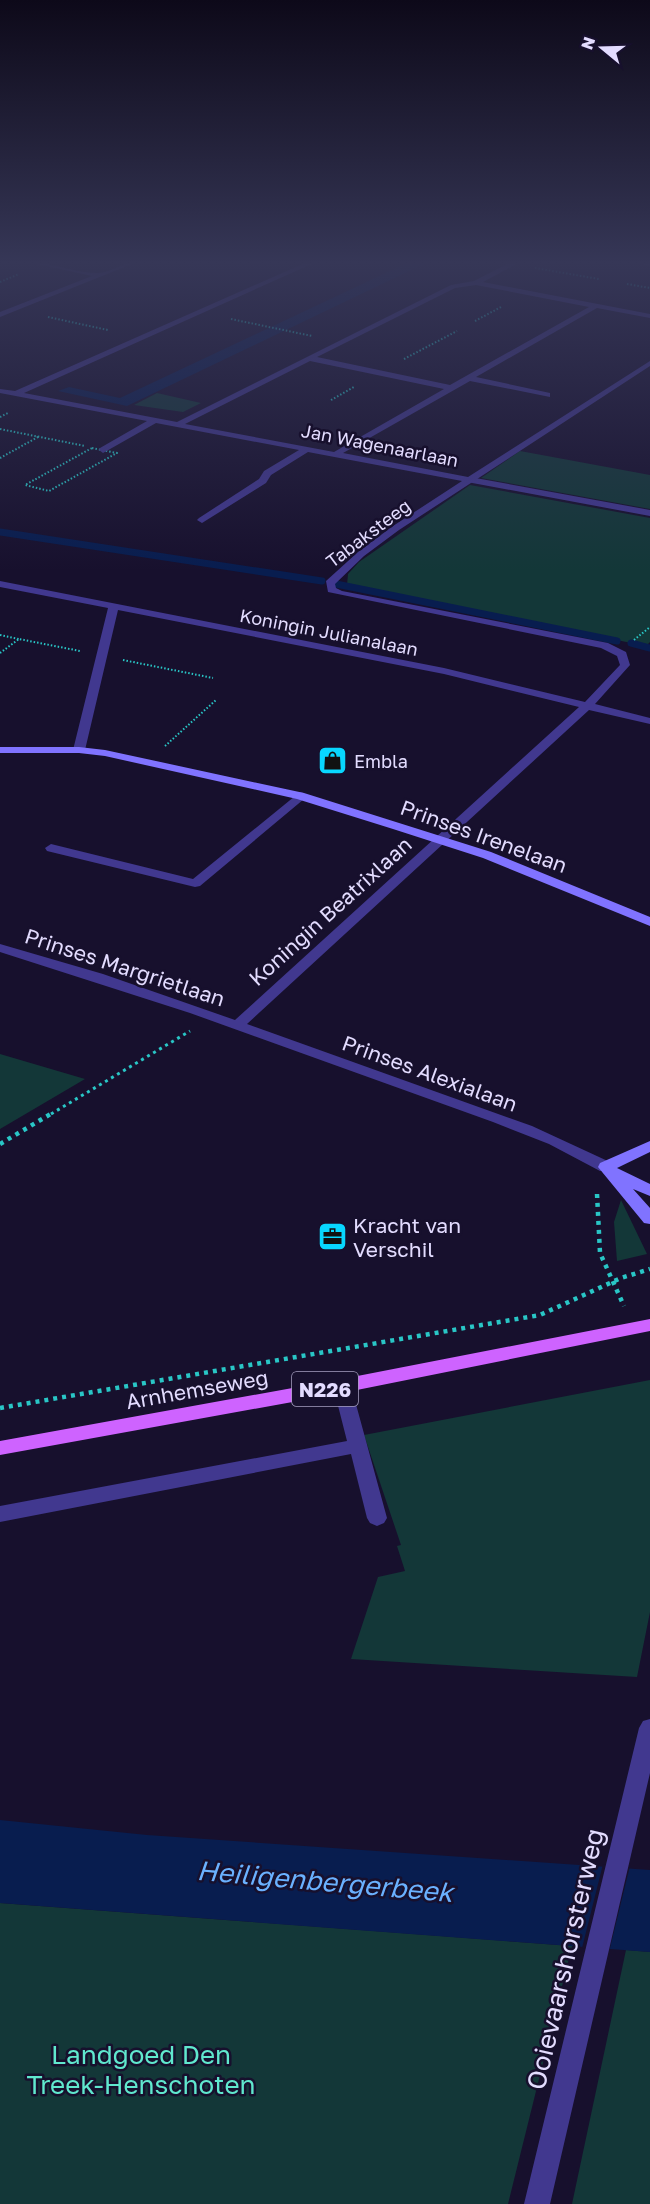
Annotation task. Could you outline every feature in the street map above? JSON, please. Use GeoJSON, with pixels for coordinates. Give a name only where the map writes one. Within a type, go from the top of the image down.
{"type":"FeatureCollection","features":[{"type":"Feature","properties":{"kind":"main road","name":"Arnhemseweg"},"geometry":{"type":"LineString","coordinates":[[0,1448],[342,1386],[643,1327]]}},
{"type":"Feature","properties":{"kind":"street"},"geometry":{"type":"LineString","coordinates":[[16,394],[81,365]]}},
{"type":"Feature","properties":{"kind":"street"},"geometry":{"type":"LineString","coordinates":[[180,423],[295,365]]}},
{"type":"Feature","properties":{"kind":"street"},"geometry":{"type":"LineString","coordinates":[[341,365],[451,388]]}},
{"type":"Feature","properties":{"kind":"street"},"geometry":{"type":"LineString","coordinates":[[337,453],[492,365]]}},
{"type":"Feature","properties":{"kind":"street","name":"Tabaksteeg"},"geometry":{"type":"LineString","coordinates":[[586,706],[625,665],[624,657],[612,648],[339,592],[330,588],[335,577],[361,554],[647,365]]}},
{"type":"Feature","properties":{"kind":"street"},"geometry":{"type":"LineString","coordinates":[[469,378],[547,395]]}},
{"type":"Feature","properties":{"kind":"street","name":"Jan Wagenaarlaan"},"geometry":{"type":"LineString","coordinates":[[0,391],[650,513]]}},
{"type":"Feature","properties":{"kind":"street"},"geometry":{"type":"LineString","coordinates":[[103,450],[157,419]]}},
{"type":"Feature","properties":{"kind":"street"},"geometry":{"type":"LineString","coordinates":[[202,520],[263,481],[267,472],[308,448]]}},
{"type":"Feature","properties":{"kind":"street","name":"Koningin Julianalaan"},"geometry":{"type":"LineString","coordinates":[[0,584],[444,671],[650,721]]}},
{"type":"Feature","properties":{"kind":"street"},"geometry":{"type":"LineString","coordinates":[[79,750],[114,606]]}},
{"type":"Feature","properties":{"kind":"street","name":"Koningin Beatrixlaan"},"geometry":{"type":"LineString","coordinates":[[236,1026],[586,706]]}},
{"type":"Feature","properties":{"kind":"street","name":"Prinses Irenelaan"},"geometry":{"type":"LineString","coordinates":[[0,750],[79,750],[300,796],[487,855],[650,922]]}},
{"type":"Feature","properties":{"kind":"street"},"geometry":{"type":"LineString","coordinates":[[51,848],[195,883],[300,796]]}},
{"type":"Feature","properties":{"kind":"street","name":"Prinses Margrietlaan"},"geometry":{"type":"LineString","coordinates":[[0,948],[83,971],[236,1026]]}},
{"type":"Feature","properties":{"kind":"street","name":"Prinses Alexialaan"},"geometry":{"type":"LineString","coordinates":[[236,1026],[559,1143],[606,1167]]}},
{"type":"Feature","properties":{"kind":"street"},"geometry":{"type":"LineString","coordinates":[[606,1167],[650,1146]]}},
{"type":"Feature","properties":{"kind":"street"},"geometry":{"type":"LineString","coordinates":[[606,1167],[650,1191]]}},
{"type":"Feature","properties":{"kind":"street"},"geometry":{"type":"LineString","coordinates":[[606,1167],[650,1219]]}},
{"type":"Feature","properties":{"kind":"street"},"geometry":{"type":"LineString","coordinates":[[342,1386],[378,1518]]}},
{"type":"Feature","properties":{"kind":"street"},"geometry":{"type":"LineString","coordinates":[[0,1514],[357,1446]]}},
{"type":"Feature","properties":{"kind":"street","name":"Ooievaarshorsterweg"},"geometry":{"type":"LineString","coordinates":[[537,2204],[595,1950],[650,1728]]}},
{"type":"Feature","properties":{"kind":"path"},"geometry":{"type":"LineString","coordinates":[[0,429],[117,453],[49,490],[25,485],[92,448]]}},
{"type":"Feature","properties":{"kind":"path"},"geometry":{"type":"LineString","coordinates":[[0,458],[38,437]]}},
{"type":"Feature","properties":{"kind":"path"},"geometry":{"type":"LineString","coordinates":[[0,635],[19,639]]}},
{"type":"Feature","properties":{"kind":"path"},"geometry":{"type":"LineString","coordinates":[[146,763],[216,700]]}},
{"type":"Feature","properties":{"kind":"path"},"geometry":{"type":"LineString","coordinates":[[0,1144],[196,1028],[209,1016]]}},
{"type":"Feature","properties":{"kind":"path"},"geometry":{"type":"LineString","coordinates":[[606,1167],[597,1186],[600,1252],[611,1282],[643,1327]]}},
{"type":"Feature","properties":{"kind":"path"},"geometry":{"type":"LineString","coordinates":[[0,1408],[540,1315],[578,1300],[622,1276],[650,1269]]}},
{"type":"Feature","properties":{"kind":"green space"},"geometry":{"type":"Polygon","coordinates":[[[157,393],[201,403],[183,412],[134,405],[157,393]]]}},
{"type":"Feature","properties":{"kind":"green space"},"geometry":{"type":"Polygon","coordinates":[[[520,451],[650,475],[650,509],[481,478],[520,451]]]}},
{"type":"Feature","properties":{"kind":"green space"},"geometry":{"type":"Polygon","coordinates":[[[470,485],[650,518],[650,642],[646,646],[347,585],[348,574],[359,562],[470,485]]]}},
{"type":"Feature","properties":{"kind":"green space"},"geometry":{"type":"Polygon","coordinates":[[[0,1054],[85,1079],[0,1129],[0,1054]]]}},
{"type":"Feature","properties":{"kind":"green space"},"geometry":{"type":"Polygon","coordinates":[[[621,1200],[647,1254],[617,1261],[614,1222],[621,1200]]]}},
{"type":"Feature","properties":{"kind":"green space"},"geometry":{"type":"Polygon","coordinates":[[[650,1380],[650,1612],[637,1677],[351,1659],[378,1577],[405,1571],[397,1546],[401,1545],[364,1435],[650,1380]]]}},
{"type":"Feature","properties":{"kind":"green space","name":"Landgoed Den Treek-Henschoten"},"geometry":{"type":"Polygon","coordinates":[[[0,1903],[572,1946],[508,2204],[0,2204],[0,1903]]]}},
{"type":"Feature","properties":{"kind":"green space"},"geometry":{"type":"Polygon","coordinates":[[[626,1950],[650,1952],[650,2204],[572,2204],[626,1950]]]}},
{"type":"Feature","properties":{"kind":"water"},"geometry":{"type":"Polygon","coordinates":[[[190,365],[213,365],[127,406],[58,391],[69,387],[120,398],[190,365]]]}},
{"type":"Feature","properties":{"kind":"water","name":"Heiligenbergerbeek"},"geometry":{"type":"Polygon","coordinates":[[[0,1820],[147,1835],[650,1870],[650,1952],[0,1903],[0,1820]]]}},
{"type":"Feature","properties":{"kind":"pier"},"geometry":{"type":"Polygon","coordinates":[[[603,1864],[630,1866],[609,1952],[582,1948],[603,1864]]]}},
{"type":"Feature","properties":{"kind":"waterway"},"geometry":{"type":"LineString","coordinates":[[0,532],[322,581]]}},
{"type":"Feature","properties":{"kind":"waterway"},"geometry":{"type":"LineString","coordinates":[[336,584],[617,641]]}},
{"type":"Feature","properties":{"kind":"waterway"},"geometry":{"type":"LineString","coordinates":[[631,643],[650,648]]}},
{"type":"Feature","properties":{"kind":"place","name":"Embla"},"geometry":{"type":"Point","coordinates":[333,761]}},
{"type":"Feature","properties":{"kind":"place","name":"Kracht van Verschil"},"geometry":{"type":"Point","coordinates":[332,1237]}}]}
